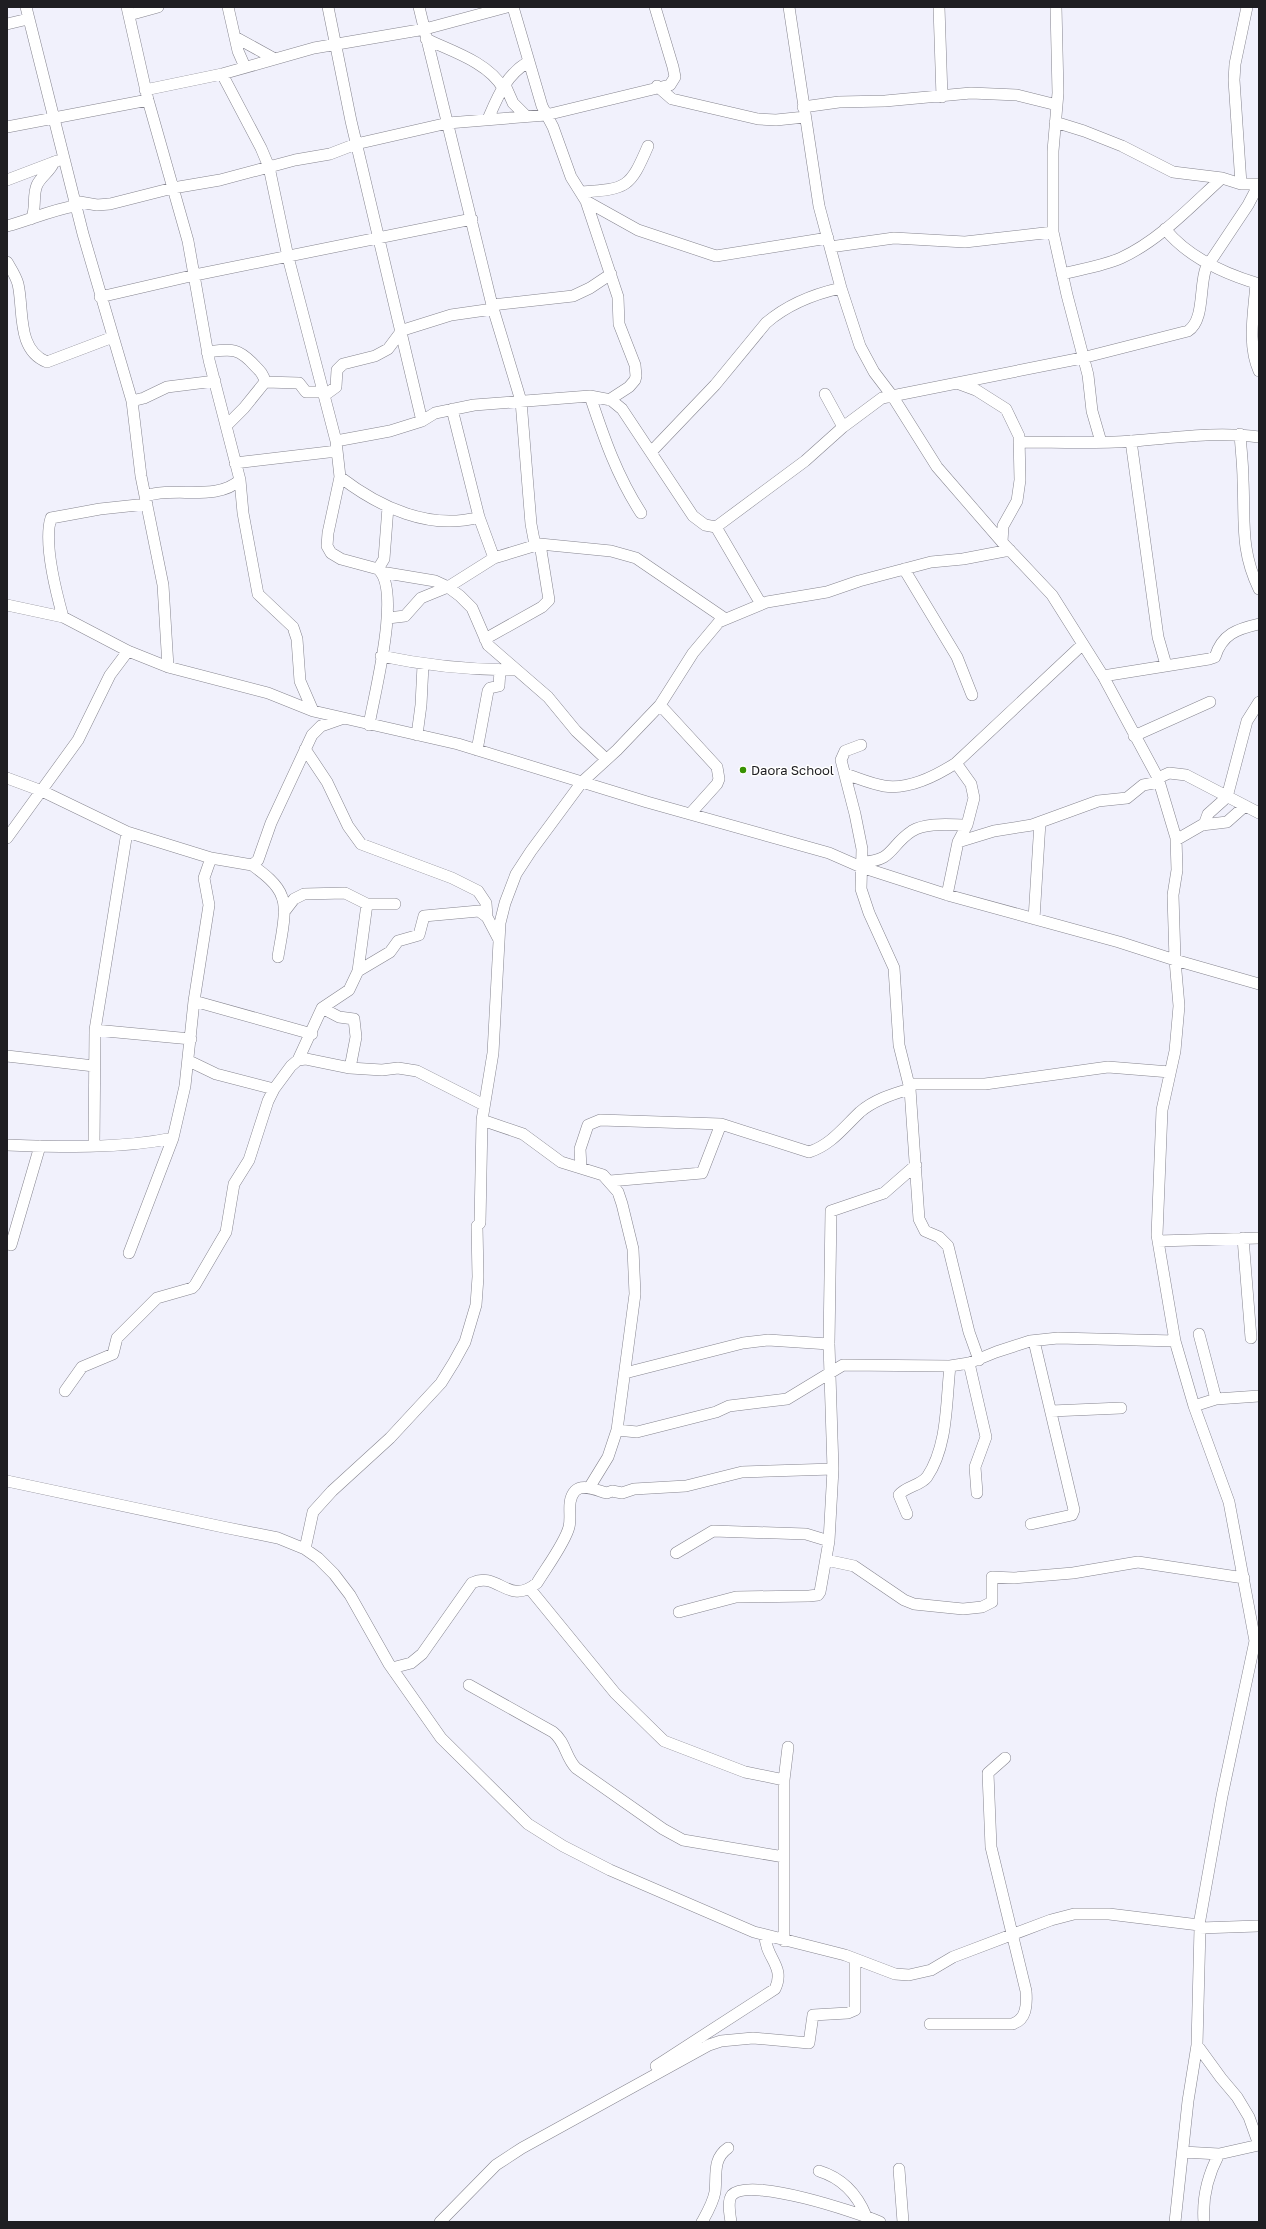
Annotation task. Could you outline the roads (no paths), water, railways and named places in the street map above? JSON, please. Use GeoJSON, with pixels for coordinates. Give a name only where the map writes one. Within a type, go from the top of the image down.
{"type":"FeatureCollection","features":[{"type":"Feature","properties":{"kind":"street"},"geometry":{"type":"LineString","coordinates":[[26,7],[55,118],[58,161],[75,203],[100,297],[132,401],[135,437],[163,585],[168,667]]}},
{"type":"Feature","properties":{"kind":"street"},"geometry":{"type":"LineString","coordinates":[[158,7],[128,11],[147,95],[188,241],[207,352],[240,480],[243,513],[258,594],[292,627],[297,639],[300,681],[313,711]]}},
{"type":"Feature","properties":{"kind":"street"},"geometry":{"type":"LineString","coordinates":[[228,7],[235,37],[245,67]]}},
{"type":"Feature","properties":{"kind":"street"},"geometry":{"type":"LineString","coordinates":[[328,7],[356,144],[422,421]]}},
{"type":"Feature","properties":{"kind":"street"},"geometry":{"type":"LineString","coordinates":[[419,7],[493,307],[521,401],[531,524],[549,600],[542,607],[485,639]]}},
{"type":"Feature","properties":{"kind":"street"},"geometry":{"type":"LineString","coordinates":[[7,127],[55,118],[147,95],[314,48],[425,34],[507,7]]}},
{"type":"Feature","properties":{"kind":"street"},"geometry":{"type":"LineString","coordinates":[[513,7],[528,62],[546,115],[553,127],[571,178],[584,197],[611,274],[618,297],[619,324],[635,364],[636,376],[629,387],[609,400]]}},
{"type":"Feature","properties":{"kind":"street"},"geometry":{"type":"LineString","coordinates":[[7,226],[75,203],[104,205],[173,188],[220,180],[295,160],[330,154],[356,144],[448,123],[546,115],[657,86],[670,85],[675,77],[655,7]]}},
{"type":"Feature","properties":{"kind":"street"},"geometry":{"type":"LineString","coordinates":[[789,7],[819,206],[860,346],[874,372],[893,397],[937,467],[1002,542],[1052,595],[1103,676],[1159,780],[1176,840],[1177,870],[1173,895],[1174,960],[1179,1006],[1174,1051],[1162,1110],[1158,1241],[1175,1341],[1194,1406],[1229,1502],[1257,1641],[1222,1796],[1199,1926],[1197,2045],[1188,2101],[1175,2222]]}},
{"type":"Feature","properties":{"kind":"street"},"geometry":{"type":"LineString","coordinates":[[939,7],[942,97]]}},
{"type":"Feature","properties":{"kind":"street"},"geometry":{"type":"LineString","coordinates":[[1056,7],[1058,47],[1057,105],[1053,166],[1053,232],[1082,358],[1088,375],[1092,411],[1101,442]]}},
{"type":"Feature","properties":{"kind":"street"},"geometry":{"type":"LineString","coordinates":[[1241,184],[1234,80],[1235,64],[1247,7]]}},
{"type":"Feature","properties":{"kind":"street"},"geometry":{"type":"LineString","coordinates":[[7,24],[28,19]]}},
{"type":"Feature","properties":{"kind":"street"},"geometry":{"type":"LineString","coordinates":[[425,34],[475,62],[493,76],[504,87],[512,103],[526,116]]}},
{"type":"Feature","properties":{"kind":"street"},"geometry":{"type":"LineString","coordinates":[[235,37],[275,59]]}},
{"type":"Feature","properties":{"kind":"street"},"geometry":{"type":"LineString","coordinates":[[488,119],[513,72],[528,62]]}},
{"type":"Feature","properties":{"kind":"street"},"geometry":{"type":"LineString","coordinates":[[222,74],[261,148],[269,167],[288,257],[325,394],[336,446],[340,477],[328,533],[327,546],[331,554],[341,560],[379,571],[426,579],[448,587],[472,608],[488,645],[548,697],[576,731],[606,759]]}},
{"type":"Feature","properties":{"kind":"street"},"geometry":{"type":"LineString","coordinates":[[657,86],[672,99],[758,118],[776,120],[839,102],[989,93],[1034,98],[1057,105]]}},
{"type":"Feature","properties":{"kind":"street"},"geometry":{"type":"LineString","coordinates":[[235,463],[336,446],[422,421],[435,413],[452,409],[521,401],[590,396],[609,400],[618,404],[693,516],[705,525],[716,526],[805,461],[843,427],[882,398],[1082,358],[1188,331],[1195,326],[1198,319],[1202,279],[1224,238],[1248,205],[1259,184],[1241,184],[1222,178],[1173,172],[1122,146],[1084,130],[1056,122]]}},
{"type":"Feature","properties":{"kind":"street"},"geometry":{"type":"LineString","coordinates":[[584,197],[613,190],[629,182],[636,174],[648,146]]}},
{"type":"Feature","properties":{"kind":"street"},"geometry":{"type":"LineString","coordinates":[[7,180],[58,161]]}},
{"type":"Feature","properties":{"kind":"street"},"geometry":{"type":"LineString","coordinates":[[31,219],[34,215],[36,187],[58,161]]}},
{"type":"Feature","properties":{"kind":"street"},"geometry":{"type":"LineString","coordinates":[[1062,274],[1104,264],[1122,257],[1165,229],[1222,178]]}},
{"type":"Feature","properties":{"kind":"street"},"geometry":{"type":"LineString","coordinates":[[584,197],[638,230],[716,256],[829,243],[894,238],[965,242],[1053,232]]}},
{"type":"Feature","properties":{"kind":"street"},"geometry":{"type":"LineString","coordinates":[[100,297],[195,275],[472,219]]}},
{"type":"Feature","properties":{"kind":"street"},"geometry":{"type":"LineString","coordinates":[[1165,229],[1175,241],[1188,251],[1238,279],[1257,284],[1252,344],[1254,361],[1259,371]]}},
{"type":"Feature","properties":{"kind":"street"},"geometry":{"type":"LineString","coordinates":[[7,262],[18,284],[24,335],[33,352],[44,361],[47,362],[113,337]]}},
{"type":"Feature","properties":{"kind":"street"},"geometry":{"type":"LineString","coordinates":[[265,382],[298,383],[306,392],[325,394],[336,387],[337,370],[342,364],[376,356],[388,349],[400,332],[451,315],[493,307],[573,296],[590,288],[611,274]]}},
{"type":"Feature","properties":{"kind":"street"},"geometry":{"type":"LineString","coordinates":[[651,452],[715,386],[766,323],[777,314],[808,297],[842,288]]}},
{"type":"Feature","properties":{"kind":"street"},"geometry":{"type":"LineString","coordinates":[[207,352],[237,350],[249,359],[261,372],[265,382]]}},
{"type":"Feature","properties":{"kind":"street"},"geometry":{"type":"LineString","coordinates":[[132,401],[144,398],[166,387],[215,381]]}},
{"type":"Feature","properties":{"kind":"street"},"geometry":{"type":"LineString","coordinates":[[226,426],[244,408],[265,382]]}},
{"type":"Feature","properties":{"kind":"street"},"geometry":{"type":"LineString","coordinates":[[952,383],[976,390],[1006,409],[1015,426],[1019,442],[1020,480],[1017,501],[1003,526],[1002,542]]}},
{"type":"Feature","properties":{"kind":"street"},"geometry":{"type":"LineString","coordinates":[[825,394],[843,427]]}},
{"type":"Feature","properties":{"kind":"street"},"geometry":{"type":"LineString","coordinates":[[590,396],[609,453],[621,479],[641,513]]}},
{"type":"Feature","properties":{"kind":"street"},"geometry":{"type":"LineString","coordinates":[[452,409],[479,517],[494,558]]}},
{"type":"Feature","properties":{"kind":"street"},"geometry":{"type":"LineString","coordinates":[[1019,442],[1131,441],[1204,435],[1240,434],[1259,437]]}},
{"type":"Feature","properties":{"kind":"street"},"geometry":{"type":"LineString","coordinates":[[1240,434],[1243,480],[1243,532],[1249,567],[1259,589]]}},
{"type":"Feature","properties":{"kind":"street"},"geometry":{"type":"LineString","coordinates":[[1131,441],[1158,637],[1166,665]]}},
{"type":"Feature","properties":{"kind":"street"},"geometry":{"type":"LineString","coordinates":[[340,477],[373,500],[388,507],[443,522],[462,522],[479,517]]}},
{"type":"Feature","properties":{"kind":"street"},"geometry":{"type":"LineString","coordinates":[[63,617],[54,582],[50,541],[51,518],[146,500],[161,493],[226,489],[240,480]]}},
{"type":"Feature","properties":{"kind":"street"},"geometry":{"type":"LineString","coordinates":[[379,571],[384,560],[388,507]]}},
{"type":"Feature","properties":{"kind":"street"},"geometry":{"type":"LineString","coordinates":[[716,526],[761,604]]}},
{"type":"Feature","properties":{"kind":"street"},"geometry":{"type":"LineString","coordinates":[[388,618],[405,616],[418,600],[448,587],[494,558],[537,545],[611,551],[636,558],[724,618]]}},
{"type":"Feature","properties":{"kind":"street"},"geometry":{"type":"LineString","coordinates":[[305,1549],[313,1512],[332,1491],[390,1438],[441,1384],[465,1342],[477,1296],[477,1226],[480,1223],[482,1120],[493,1053],[498,938],[505,904],[516,874],[531,851],[582,782],[660,705],[693,653],[724,618],[761,604],[827,592],[859,581],[931,562],[963,559],[1010,550]]}},
{"type":"Feature","properties":{"kind":"street"},"geometry":{"type":"LineString","coordinates":[[904,569],[957,658],[972,695]]}},
{"type":"Feature","properties":{"kind":"street"},"geometry":{"type":"LineString","coordinates":[[369,725],[388,618],[386,583],[379,571]]}},
{"type":"Feature","properties":{"kind":"street"},"geometry":{"type":"LineString","coordinates":[[7,605],[63,617],[128,651],[168,667],[268,693],[313,711],[341,719],[417,735],[477,750],[690,814],[829,853],[946,895],[1119,942],[1174,960],[1259,984]]}},
{"type":"Feature","properties":{"kind":"street"},"geometry":{"type":"LineString","coordinates":[[1103,676],[1215,657],[1218,645],[1229,634],[1259,624]]}},
{"type":"Feature","properties":{"kind":"street"},"geometry":{"type":"LineString","coordinates":[[845,774],[874,784],[892,787],[938,775],[956,763],[1083,644]]}},
{"type":"Feature","properties":{"kind":"street"},"geometry":{"type":"LineString","coordinates":[[7,838],[78,740],[110,675],[128,651]]}},
{"type":"Feature","properties":{"kind":"street"},"geometry":{"type":"LineString","coordinates":[[382,656],[423,665],[471,670],[516,670]]}},
{"type":"Feature","properties":{"kind":"street"},"geometry":{"type":"LineString","coordinates":[[417,735],[421,705],[423,665]]}},
{"type":"Feature","properties":{"kind":"street"},"geometry":{"type":"LineString","coordinates":[[477,750],[488,691],[490,688],[499,686],[500,670]]}},
{"type":"Feature","properties":{"kind":"street"},"geometry":{"type":"LineString","coordinates":[[1134,736],[1210,702]]}},
{"type":"Feature","properties":{"kind":"street"},"geometry":{"type":"LineString","coordinates":[[1204,825],[1208,814],[1227,797],[1247,720],[1259,702]]}},
{"type":"Feature","properties":{"kind":"street"},"geometry":{"type":"LineString","coordinates":[[660,705],[717,767],[719,779],[717,784],[690,814]]}},
{"type":"Feature","properties":{"kind":"street"},"geometry":{"type":"LineString","coordinates":[[252,865],[258,860],[271,823],[304,749],[317,729],[341,719]]}},
{"type":"Feature","properties":{"kind":"street"},"geometry":{"type":"LineString","coordinates":[[861,745],[845,751],[842,757],[862,849],[861,889],[866,906],[894,968],[899,1045],[910,1086],[921,1225],[925,1231],[939,1237],[948,1246],[969,1332],[986,1437],[975,1467],[977,1493]]}},
{"type":"Feature","properties":{"kind":"street"},"geometry":{"type":"LineString","coordinates":[[304,749],[327,782],[348,826],[360,844],[452,878],[478,892],[486,903],[487,917],[498,938]]}},
{"type":"Feature","properties":{"kind":"street"},"geometry":{"type":"LineString","coordinates":[[946,895],[958,842],[967,826],[974,793],[971,784],[956,763]]}},
{"type":"Feature","properties":{"kind":"street"},"geometry":{"type":"LineString","coordinates":[[958,842],[994,831],[1040,822],[1098,801],[1127,798],[1143,785],[1159,780],[1169,773],[1177,772],[1259,813]]}},
{"type":"Feature","properties":{"kind":"street"},"geometry":{"type":"LineString","coordinates":[[7,778],[42,791],[127,832],[210,858],[252,865],[267,877],[282,897],[284,912],[278,957]]}},
{"type":"Feature","properties":{"kind":"street"},"geometry":{"type":"LineString","coordinates":[[1176,840],[1204,825],[1227,822],[1245,806]]}},
{"type":"Feature","properties":{"kind":"street"},"geometry":{"type":"LineString","coordinates":[[1034,919],[1040,822]]}},
{"type":"Feature","properties":{"kind":"street"},"geometry":{"type":"LineString","coordinates":[[862,865],[883,859],[918,828],[942,825],[967,826]]}},
{"type":"Feature","properties":{"kind":"street"},"geometry":{"type":"LineString","coordinates":[[94,1145],[95,1030],[127,832]]}},
{"type":"Feature","properties":{"kind":"street"},"geometry":{"type":"LineString","coordinates":[[130,1254],[173,1138],[189,1061],[194,1002],[209,905],[204,878],[210,858]]}},
{"type":"Feature","properties":{"kind":"street"},"geometry":{"type":"LineString","coordinates":[[284,912],[294,899],[304,894],[345,893],[367,904],[395,904]]}},
{"type":"Feature","properties":{"kind":"street"},"geometry":{"type":"LineString","coordinates":[[64,1391],[82,1367],[113,1354],[118,1338],[157,1298],[192,1288],[195,1284],[226,1232],[234,1184],[249,1160],[268,1101],[274,1089],[291,1066],[298,1060],[312,1034],[322,1008],[349,990],[358,971],[367,904]]}},
{"type":"Feature","properties":{"kind":"street"},"geometry":{"type":"LineString","coordinates":[[358,971],[390,952],[398,941],[419,936],[424,916],[473,910],[479,911],[487,917]]}},
{"type":"Feature","properties":{"kind":"street"},"geometry":{"type":"LineString","coordinates":[[194,1002],[312,1034]]}},
{"type":"Feature","properties":{"kind":"street"},"geometry":{"type":"LineString","coordinates":[[322,1008],[339,1017],[354,1020],[356,1037],[350,1068]]}},
{"type":"Feature","properties":{"kind":"street"},"geometry":{"type":"LineString","coordinates":[[95,1030],[191,1039]]}},
{"type":"Feature","properties":{"kind":"street"},"geometry":{"type":"LineString","coordinates":[[7,1056],[94,1066]]}},
{"type":"Feature","properties":{"kind":"street"},"geometry":{"type":"LineString","coordinates":[[298,1060],[306,1059],[350,1068],[382,1070],[398,1068],[417,1071],[484,1105]]}},
{"type":"Feature","properties":{"kind":"street"},"geometry":{"type":"LineString","coordinates":[[189,1061],[216,1074],[274,1089]]}},
{"type":"Feature","properties":{"kind":"street"},"geometry":{"type":"LineString","coordinates":[[581,1168],[580,1149],[588,1125],[600,1120],[722,1124],[809,1152],[842,1132],[860,1112],[875,1102],[910,1086],[984,1084],[1108,1067],[1170,1072]]}},
{"type":"Feature","properties":{"kind":"street"},"geometry":{"type":"LineString","coordinates":[[482,1120],[523,1134],[561,1162],[594,1171],[610,1181],[618,1192],[622,1204],[634,1264],[635,1294],[617,1430],[608,1457],[589,1488]]}},
{"type":"Feature","properties":{"kind":"street"},"geometry":{"type":"LineString","coordinates":[[610,1181],[702,1173],[722,1124]]}},
{"type":"Feature","properties":{"kind":"street"},"geometry":{"type":"LineString","coordinates":[[7,1145],[94,1145],[150,1142],[173,1138]]}},
{"type":"Feature","properties":{"kind":"street"},"geometry":{"type":"LineString","coordinates":[[11,1245],[40,1146]]}},
{"type":"Feature","properties":{"kind":"street"},"geometry":{"type":"LineString","coordinates":[[679,1612],[736,1597],[818,1595],[821,1588],[829,1541],[833,1469],[829,1344],[831,1211],[884,1193],[916,1165]]}},
{"type":"Feature","properties":{"kind":"street"},"geometry":{"type":"LineString","coordinates":[[1243,1238],[1251,1338]]}},
{"type":"Feature","properties":{"kind":"street"},"geometry":{"type":"LineString","coordinates":[[1158,1241],[1259,1238]]}},
{"type":"Feature","properties":{"kind":"street"},"geometry":{"type":"LineString","coordinates":[[1199,1334],[1216,1399]]}},
{"type":"Feature","properties":{"kind":"street"},"geometry":{"type":"LineString","coordinates":[[617,1430],[637,1432],[716,1412],[729,1406],[787,1399],[831,1373],[837,1367],[848,1365],[950,1366],[974,1362],[1011,1347],[1034,1341],[1058,1338],[1175,1341]]}},
{"type":"Feature","properties":{"kind":"street"},"geometry":{"type":"LineString","coordinates":[[625,1373],[743,1343],[768,1340],[829,1344]]}},
{"type":"Feature","properties":{"kind":"street"},"geometry":{"type":"LineString","coordinates":[[1032,1524],[1074,1513],[1034,1341]]}},
{"type":"Feature","properties":{"kind":"street"},"geometry":{"type":"LineString","coordinates":[[907,1514],[899,1495],[926,1478],[936,1460],[942,1440],[950,1366]]}},
{"type":"Feature","properties":{"kind":"street"},"geometry":{"type":"LineString","coordinates":[[1194,1406],[1216,1399],[1259,1396]]}},
{"type":"Feature","properties":{"kind":"street"},"geometry":{"type":"LineString","coordinates":[[1051,1411],[1121,1408]]}},
{"type":"Feature","properties":{"kind":"street"},"geometry":{"type":"LineString","coordinates":[[392,1668],[411,1663],[422,1654],[472,1584],[484,1579],[513,1592],[530,1589],[537,1583],[568,1530],[570,1502],[575,1491],[589,1488],[607,1494],[612,1491],[622,1493],[634,1489],[686,1486],[742,1472],[833,1469]]}},
{"type":"Feature","properties":{"kind":"street"},"geometry":{"type":"LineString","coordinates":[[7,1481],[253,1532],[305,1549],[318,1558],[334,1574],[350,1594],[392,1668],[441,1738],[528,1824],[563,1846],[610,1870],[765,1935],[784,1941],[845,1955],[889,1972],[909,1975],[931,1970],[953,1957],[1051,1920],[1074,1914],[1109,1914],[1199,1926],[1258,1926]]}},
{"type":"Feature","properties":{"kind":"street"},"geometry":{"type":"LineString","coordinates":[[676,1553],[713,1531],[806,1534],[829,1541]]}},
{"type":"Feature","properties":{"kind":"street"},"geometry":{"type":"LineString","coordinates":[[826,1560],[854,1566],[908,1602],[945,1608],[974,1608],[992,1602],[992,1576],[1014,1578],[1073,1573],[1138,1562],[1244,1578]]}},
{"type":"Feature","properties":{"kind":"street"},"geometry":{"type":"LineString","coordinates":[[530,1589],[616,1693],[664,1741],[745,1772],[784,1780]]}},
{"type":"Feature","properties":{"kind":"street"},"geometry":{"type":"LineString","coordinates":[[469,1685],[553,1732],[561,1739],[569,1761],[576,1768],[662,1829],[683,1840],[784,1857]]}},
{"type":"Feature","properties":{"kind":"street"},"geometry":{"type":"LineString","coordinates":[[784,1941],[784,1780],[788,1747]]}},
{"type":"Feature","properties":{"kind":"street"},"geometry":{"type":"LineString","coordinates":[[930,2024],[1004,2025],[1017,2022],[1021,2019],[1026,2008],[1027,2001],[989,1837],[988,1773],[1006,1758]]}},
{"type":"Feature","properties":{"kind":"street"},"geometry":{"type":"LineString","coordinates":[[432,2222],[476,2177],[499,2158],[644,2074],[775,1989],[779,1975],[778,1968],[768,1952],[765,1935]]}},
{"type":"Feature","properties":{"kind":"street"},"geometry":{"type":"LineString","coordinates":[[440,2222],[496,2165],[522,2148],[709,2045],[721,2041],[753,2038],[809,2043],[813,2015],[848,2013],[855,2010],[855,1959]]}},
{"type":"Feature","properties":{"kind":"street"},"geometry":{"type":"LineString","coordinates":[[1183,2152],[1219,2154],[1259,2145],[1249,2117],[1237,2097],[1197,2045]]}},
{"type":"Feature","properties":{"kind":"street"},"geometry":{"type":"LineString","coordinates":[[702,2222],[715,2193],[715,2167],[728,2148]]}},
{"type":"Feature","properties":{"kind":"street"},"geometry":{"type":"LineString","coordinates":[[1204,2222],[1207,2186],[1211,2170],[1219,2154]]}},
{"type":"Feature","properties":{"kind":"street"},"geometry":{"type":"LineString","coordinates":[[899,2169],[903,2222]]}},
{"type":"Feature","properties":{"kind":"street"},"geometry":{"type":"LineString","coordinates":[[819,2171],[850,2188],[859,2200],[866,2216]]}},
{"type":"Feature","properties":{"kind":"street"},"geometry":{"type":"LineString","coordinates":[[731,2222],[730,2202],[732,2195],[739,2191],[749,2190],[772,2191],[802,2197],[866,2216],[880,2222]]}},
{"type":"Feature","properties":{"kind":"place","name":"Daora School"},"geometry":{"type":"Point","coordinates":[743,770]}}]}
